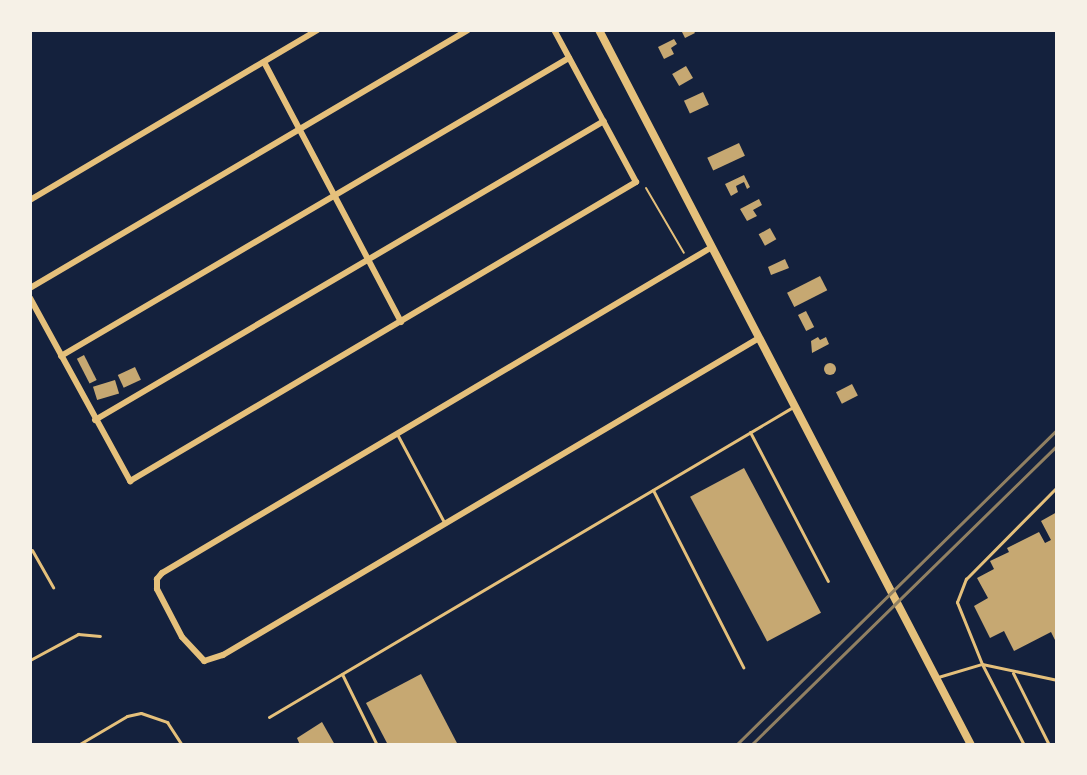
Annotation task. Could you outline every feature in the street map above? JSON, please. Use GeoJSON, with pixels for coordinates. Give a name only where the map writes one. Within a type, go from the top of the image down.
{"type":"FeatureCollection","features":[{"type":"Feature","properties":{"kind":"street"},"geometry":{"type":"LineString","coordinates":[[30,200],[318,30]]}},
{"type":"Feature","properties":{"kind":"street"},"geometry":{"type":"LineString","coordinates":[[30,288],[468,30]]}},
{"type":"Feature","properties":{"kind":"street"},"geometry":{"type":"LineString","coordinates":[[30,298],[122,473],[130,481],[636,182],[554,30]]}},
{"type":"Feature","properties":{"kind":"street"},"geometry":{"type":"LineString","coordinates":[[599,30],[971,745]]}},
{"type":"Feature","properties":{"kind":"street"},"geometry":{"type":"LineString","coordinates":[[61,356],[569,58]]}},
{"type":"Feature","properties":{"kind":"street"},"geometry":{"type":"LineString","coordinates":[[264,62],[401,322]]}},
{"type":"Feature","properties":{"kind":"street"},"geometry":{"type":"LineString","coordinates":[[95,420],[604,121]]}},
{"type":"Feature","properties":{"kind":"street"},"geometry":{"type":"LineString","coordinates":[[712,247],[396,432],[162,573],[156,584],[168,610],[193,652],[204,661],[212,661],[759,338]]}},
{"type":"Feature","properties":{"kind":"lane"},"geometry":{"type":"LineString","coordinates":[[269,717],[795,406]]}},
{"type":"Feature","properties":{"kind":"lane"},"geometry":{"type":"LineString","coordinates":[[396,432],[444,522]]}},
{"type":"Feature","properties":{"kind":"lane"},"geometry":{"type":"LineString","coordinates":[[750,432],[828,581]]}},
{"type":"Feature","properties":{"kind":"lane"},"geometry":{"type":"LineString","coordinates":[[1024,745],[982,664],[957,602],[966,579],[1057,487]]}},
{"type":"Feature","properties":{"kind":"lane"},"geometry":{"type":"LineString","coordinates":[[653,490],[743,667]]}},
{"type":"Feature","properties":{"kind":"lane"},"geometry":{"type":"LineString","coordinates":[[31,549],[53,587]]}},
{"type":"Feature","properties":{"kind":"lane"},"geometry":{"type":"LineString","coordinates":[[30,660],[78,634],[100,636]]}},
{"type":"Feature","properties":{"kind":"lane"},"geometry":{"type":"LineString","coordinates":[[936,678],[982,664],[1013,673],[1057,680]]}},
{"type":"Feature","properties":{"kind":"lane"},"geometry":{"type":"LineString","coordinates":[[1013,673],[1049,745]]}},
{"type":"Feature","properties":{"kind":"lane"},"geometry":{"type":"LineString","coordinates":[[342,674],[377,745]]}},
{"type":"Feature","properties":{"kind":"lane"},"geometry":{"type":"LineString","coordinates":[[78,745],[127,716],[141,713],[167,722],[182,745]]}},
{"type":"Feature","properties":{"kind":"path"},"geometry":{"type":"LineString","coordinates":[[646,188],[684,253]]}},
{"type":"Feature","properties":{"kind":"building"},"geometry":{"type":"Polygon","coordinates":[[[681,30],[693,30],[695,33],[685,38],[681,30]]]}},
{"type":"Feature","properties":{"kind":"building"},"geometry":{"type":"Polygon","coordinates":[[[674,39],[677,44],[671,48],[674,54],[664,59],[658,47],[674,39]]]}},
{"type":"Feature","properties":{"kind":"building"},"geometry":{"type":"Polygon","coordinates":[[[686,66],[693,78],[679,86],[672,74],[686,66]]]}},
{"type":"Feature","properties":{"kind":"building"},"geometry":{"type":"Polygon","coordinates":[[[703,92],[709,105],[690,114],[684,101],[703,92]]]}},
{"type":"Feature","properties":{"kind":"building"},"geometry":{"type":"Polygon","coordinates":[[[739,143],[745,156],[713,170],[707,158],[739,143]]]}},
{"type":"Feature","properties":{"kind":"building"},"geometry":{"type":"Polygon","coordinates":[[[744,175],[750,187],[747,189],[744,182],[736,186],[738,192],[731,196],[725,184],[744,175]]]}},
{"type":"Feature","properties":{"kind":"building"},"geometry":{"type":"Polygon","coordinates":[[[759,199],[762,205],[753,210],[757,216],[747,221],[740,209],[759,199]]]}},
{"type":"Feature","properties":{"kind":"building"},"geometry":{"type":"Polygon","coordinates":[[[770,228],[776,239],[765,246],[759,234],[770,228]]]}},
{"type":"Feature","properties":{"kind":"building"},"geometry":{"type":"Polygon","coordinates":[[[785,259],[789,268],[771,275],[768,267],[785,259]]]}},
{"type":"Feature","properties":{"kind":"building"},"geometry":{"type":"Polygon","coordinates":[[[820,276],[827,290],[794,307],[787,293],[820,276]]]}},
{"type":"Feature","properties":{"kind":"building"},"geometry":{"type":"Polygon","coordinates":[[[806,311],[814,327],[806,331],[798,315],[806,311]]]}},
{"type":"Feature","properties":{"kind":"building"},"geometry":{"type":"Polygon","coordinates":[[[818,337],[820,340],[826,337],[829,344],[812,353],[811,341],[818,337]]]}},
{"type":"Feature","properties":{"kind":"building"},"geometry":{"type":"Polygon","coordinates":[[[84,355],[97,380],[90,384],[77,359],[84,355]]]}},
{"type":"Feature","properties":{"kind":"building"},"geometry":{"type":"Polygon","coordinates":[[[832,363],[836,369],[832,375],[828,375],[824,367],[832,363]]]}},
{"type":"Feature","properties":{"kind":"building"},"geometry":{"type":"Polygon","coordinates":[[[135,367],[141,380],[124,388],[118,375],[135,367]]]}},
{"type":"Feature","properties":{"kind":"building"},"geometry":{"type":"Polygon","coordinates":[[[115,380],[119,393],[97,400],[93,387],[115,380]]]}},
{"type":"Feature","properties":{"kind":"building"},"geometry":{"type":"Polygon","coordinates":[[[852,384],[858,396],[842,404],[836,392],[852,384]]]}},
{"type":"Feature","properties":{"kind":"building"},"geometry":{"type":"Polygon","coordinates":[[[744,468],[821,613],[767,641],[690,497],[744,468]]]}},
{"type":"Feature","properties":{"kind":"building"},"geometry":{"type":"Polygon","coordinates":[[[1057,512],[1057,644],[1051,632],[1014,651],[1004,631],[990,638],[974,606],[988,598],[977,578],[994,569],[990,561],[1009,552],[1007,548],[1039,532],[1045,543],[1051,540],[1041,521],[1057,512]]]}},
{"type":"Feature","properties":{"kind":"building"},"geometry":{"type":"Polygon","coordinates":[[[421,674],[458,745],[388,745],[366,703],[421,674]]]}},
{"type":"Feature","properties":{"kind":"building"},"geometry":{"type":"Polygon","coordinates":[[[322,722],[335,745],[300,745],[297,738],[322,722]]]}},
{"type":"Feature","properties":{"kind":"railway"},"geometry":{"type":"LineString","coordinates":[[736,745],[1057,430]]}},
{"type":"Feature","properties":{"kind":"railway"},"geometry":{"type":"LineString","coordinates":[[751,745],[1057,445]]}}]}
